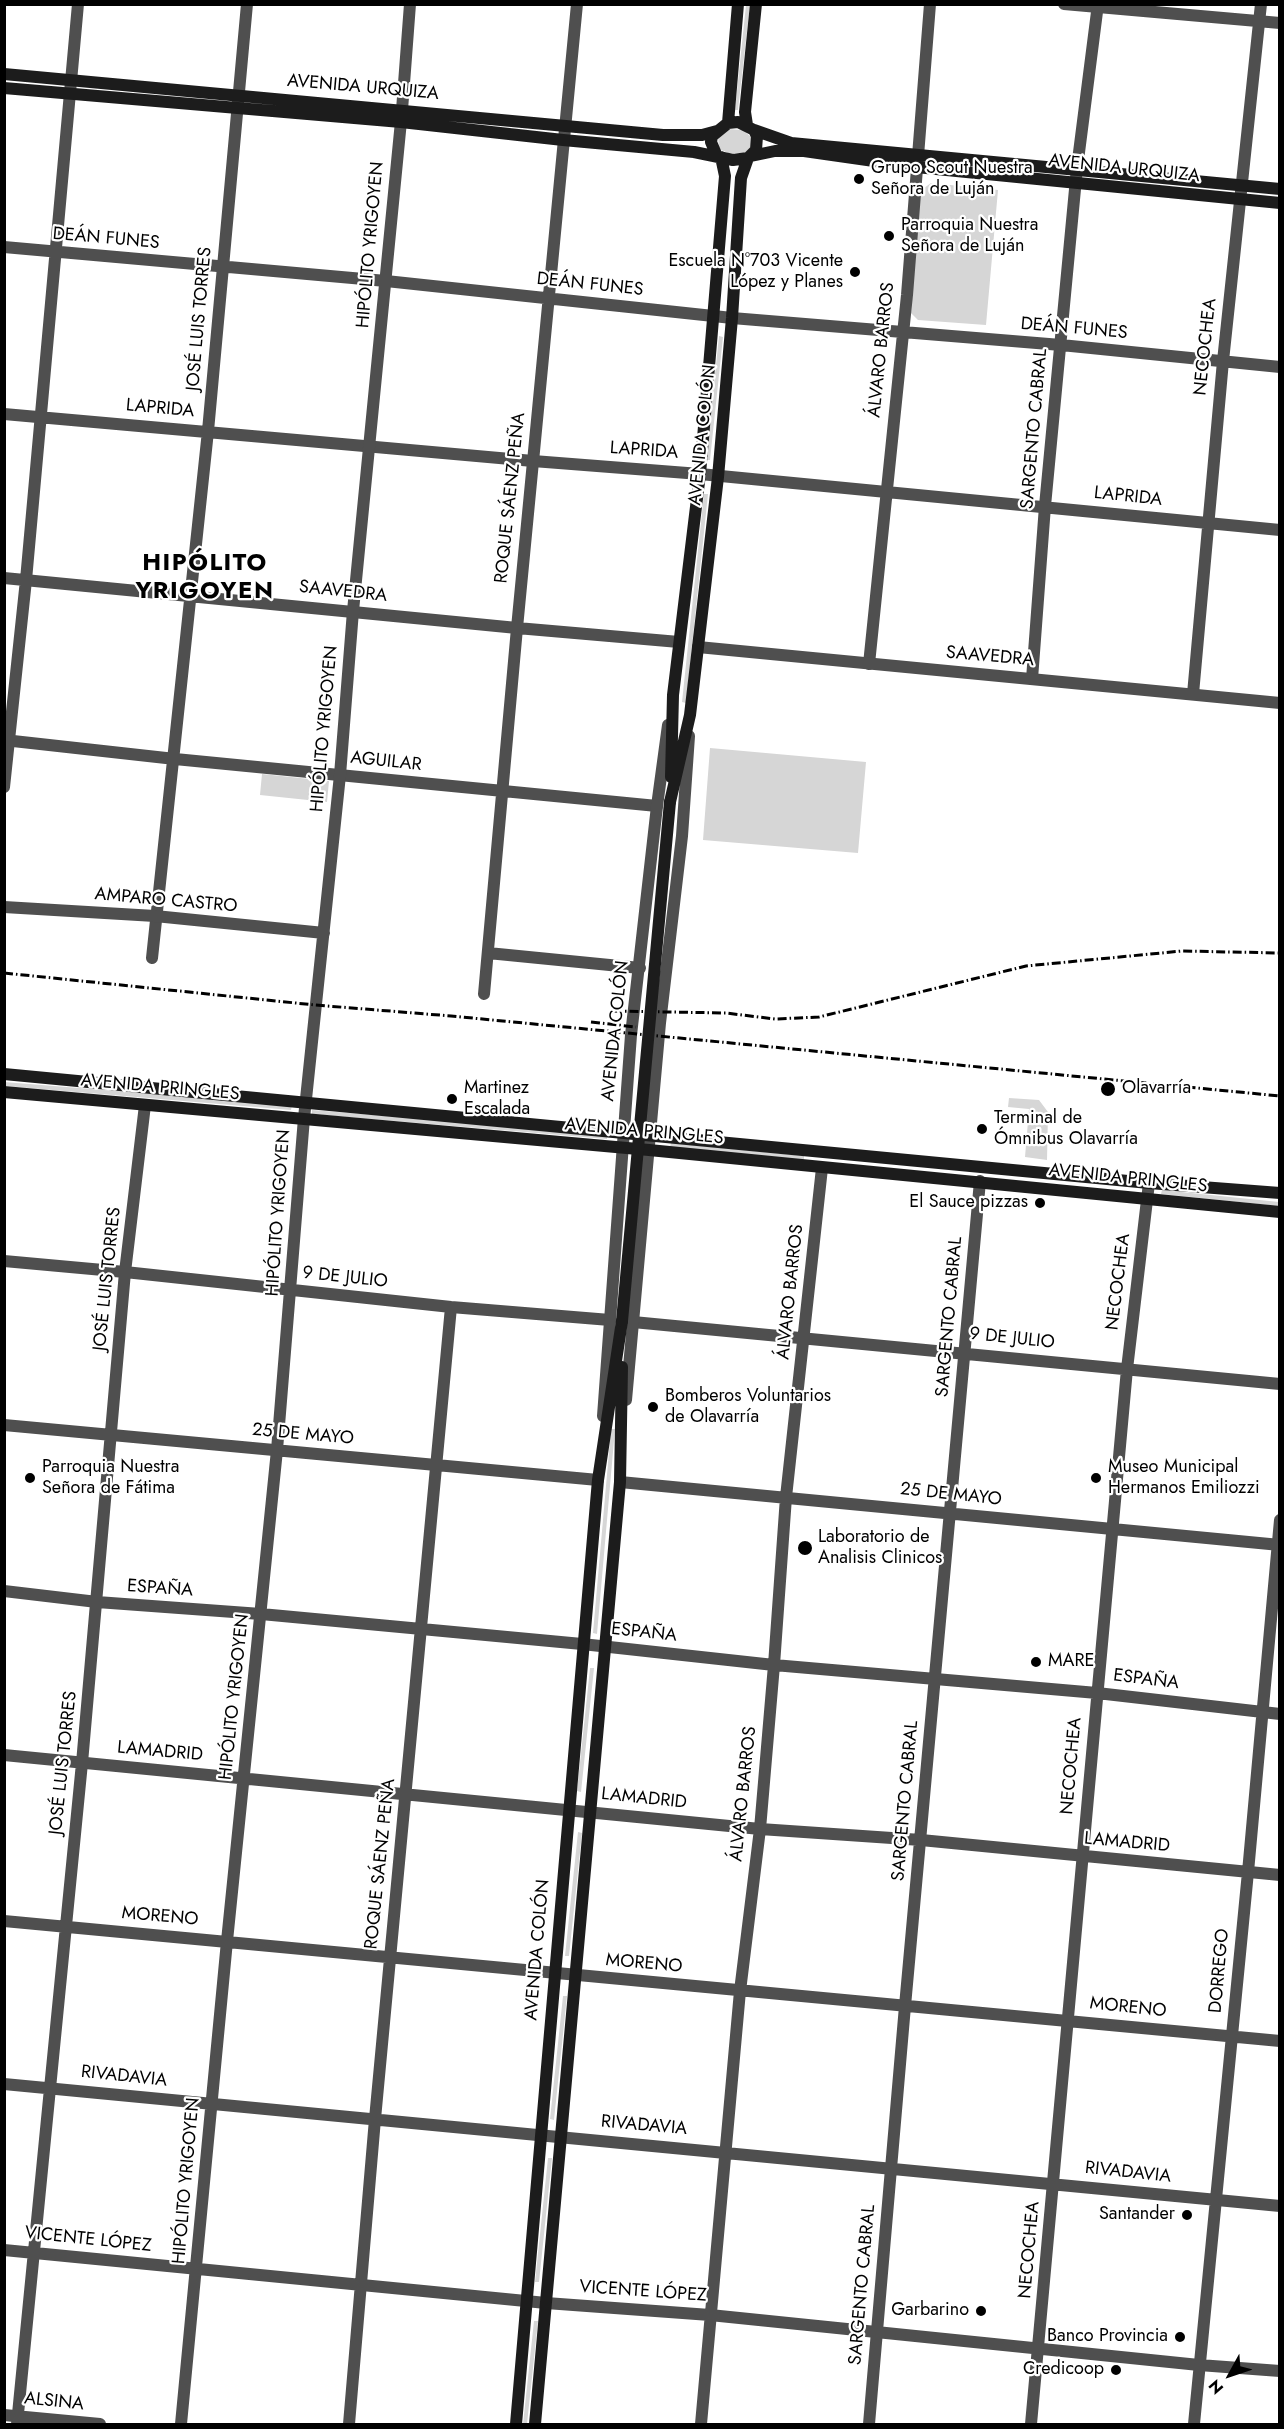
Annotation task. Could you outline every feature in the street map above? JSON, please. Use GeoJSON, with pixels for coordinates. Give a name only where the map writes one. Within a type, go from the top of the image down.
{"type":"FeatureCollection","features":[{"type":"Feature","properties":{"kind":"main road"},"geometry":{"type":"LineString","coordinates":[[728,123],[738,4]]}},
{"type":"Feature","properties":{"kind":"main road"},"geometry":{"type":"LineString","coordinates":[[751,127],[738,122],[728,123],[717,131],[711,142],[718,156],[739,160],[749,157],[758,144],[745,112],[756,4]]}},
{"type":"Feature","properties":{"kind":"main road","name":"AVENIDA URQUIZA"},"geometry":{"type":"LineString","coordinates":[[4,74],[238,95],[563,140],[718,156]]}},
{"type":"Feature","properties":{"kind":"main road","name":"AVENIDA URQUIZA"},"geometry":{"type":"LineString","coordinates":[[4,88],[237,109],[564,125],[663,135],[702,135],[717,131]]}},
{"type":"Feature","properties":{"kind":"main road","name":"AVENIDA URQUIZA"},"geometry":{"type":"LineString","coordinates":[[751,127],[791,143],[1077,168],[1280,189]]}},
{"type":"Feature","properties":{"kind":"main road","name":"AVENIDA URQUIZA"},"geometry":{"type":"LineString","coordinates":[[749,157],[775,151],[804,151],[916,167],[1280,202]]}},
{"type":"Feature","properties":{"kind":"main road","name":"AVENIDA COLÓN"},"geometry":{"type":"LineString","coordinates":[[516,2424],[582,1644],[598,1480],[622,1321],[670,802],[673,694],[700,474],[725,176],[718,156]]}},
{"type":"Feature","properties":{"kind":"main road","name":"AVENIDA COLÓN"},"geometry":{"type":"LineString","coordinates":[[670,802],[690,715],[718,477],[741,178],[749,157]]}},
{"type":"Feature","properties":{"kind":"main road","name":"AVENIDA PRINGLES"},"geometry":{"type":"LineString","coordinates":[[4,1074],[1149,1183],[1280,1193]]}},
{"type":"Feature","properties":{"kind":"main road","name":"AVENIDA PRINGLES"},"geometry":{"type":"LineString","coordinates":[[4,1092],[649,1150],[1280,1212]]}},
{"type":"Feature","properties":{"kind":"main road","name":"AVENIDA COLÓN"},"geometry":{"type":"LineString","coordinates":[[536,2424],[620,1482],[622,1321]]}},
{"type":"Feature","properties":{"kind":"street"},"geometry":{"type":"LineString","coordinates":[[4,787],[6,740],[26,579],[78,4]]}},
{"type":"Feature","properties":{"kind":"street","name":"JOSÉ LUIS TORRES"},"geometry":{"type":"LineString","coordinates":[[152,958],[208,431],[247,4]]}},
{"type":"Feature","properties":{"kind":"street","name":"HIPÓLITO YRIGOYEN"},"geometry":{"type":"LineString","coordinates":[[181,2424],[277,1450],[304,1118],[340,775],[353,611],[386,281],[410,4]]}},
{"type":"Feature","properties":{"kind":"street","name":"ROQUE SÁENZ PEÑA"},"geometry":{"type":"LineString","coordinates":[[484,994],[532,461],[550,300],[564,125],[577,4]]}},
{"type":"Feature","properties":{"kind":"street","name":"ÁLVARO BARROS"},"geometry":{"type":"LineString","coordinates":[[868,664],[903,333],[930,4]]}},
{"type":"Feature","properties":{"kind":"street"},"geometry":{"type":"LineString","coordinates":[[1064,4],[1280,23]]}},
{"type":"Feature","properties":{"kind":"street","name":"NECOCHEA"},"geometry":{"type":"LineString","coordinates":[[1193,694],[1223,360],[1261,4]]}},
{"type":"Feature","properties":{"kind":"street","name":"SARGENTO CABRAL"},"geometry":{"type":"LineString","coordinates":[[1032,679],[1045,506],[1077,168],[1097,6]]}},
{"type":"Feature","properties":{"kind":"street","name":"DEÁN FUNES"},"geometry":{"type":"LineString","coordinates":[[4,247],[386,281],[732,318],[1061,345],[1280,367]]}},
{"type":"Feature","properties":{"kind":"street","name":"LAPRIDA"},"geometry":{"type":"LineString","coordinates":[[4,414],[700,474],[1280,530]]}},
{"type":"Feature","properties":{"kind":"street","name":"SAAVEDRA"},"geometry":{"type":"LineString","coordinates":[[4,578],[679,642]]}},
{"type":"Feature","properties":{"kind":"street","name":"SAAVEDRA"},"geometry":{"type":"LineString","coordinates":[[698,647],[1280,703]]}},
{"type":"Feature","properties":{"kind":"street","name":"AVENIDA COLÓN"},"geometry":{"type":"LineString","coordinates":[[622,1321],[623,1148],[631,1035],[657,806],[673,694]]}},
{"type":"Feature","properties":{"kind":"street","name":"AVENIDA COLÓN"},"geometry":{"type":"LineString","coordinates":[[622,1321],[649,1150],[661,1011],[682,836],[690,715]]}},
{"type":"Feature","properties":{"kind":"street","name":"AGUILAR"},"geometry":{"type":"LineString","coordinates":[[6,740],[174,759],[657,806]]}},
{"type":"Feature","properties":{"kind":"street","name":"AMPARO CASTRO"},"geometry":{"type":"LineString","coordinates":[[4,907],[155,916],[324,933]]}},
{"type":"Feature","properties":{"kind":"street"},"geometry":{"type":"LineString","coordinates":[[488,953],[640,968]]}},
{"type":"Feature","properties":{"kind":"street","name":"JOSÉ LUIS TORRES"},"geometry":{"type":"LineString","coordinates":[[17,2420],[82,1763],[125,1272],[145,1105]]}},
{"type":"Feature","properties":{"kind":"street","name":"ÁLVARO BARROS"},"geometry":{"type":"LineString","coordinates":[[701,2424],[740,1991],[760,1829],[786,1497],[822,1168]]}},
{"type":"Feature","properties":{"kind":"street","name":"SARGENTO CABRAL"},"geometry":{"type":"LineString","coordinates":[[869,2424],[904,2006],[980,1182]]}},
{"type":"Feature","properties":{"kind":"street","name":"NECOCHEA"},"geometry":{"type":"LineString","coordinates":[[1031,2424],[1127,1370],[1149,1183]]}},
{"type":"Feature","properties":{"kind":"street","name":"9 DE JULIO"},"geometry":{"type":"LineString","coordinates":[[4,1262],[125,1272],[451,1307],[965,1352],[1280,1384]]}},
{"type":"Feature","properties":{"kind":"street","name":"ROQUE SÁENZ PEÑA"},"geometry":{"type":"LineString","coordinates":[[349,2424],[375,2118],[438,1466],[451,1307]]}},
{"type":"Feature","properties":{"kind":"street","name":"25 DE MAYO"},"geometry":{"type":"LineString","coordinates":[[4,1425],[111,1437],[598,1480]]}},
{"type":"Feature","properties":{"kind":"street","name":"25 DE MAYO"},"geometry":{"type":"LineString","coordinates":[[620,1482],[1278,1545]]}},
{"type":"Feature","properties":{"kind":"street","name":"DORREGO"},"geometry":{"type":"LineString","coordinates":[[1194,2424],[1280,1520]]}},
{"type":"Feature","properties":{"kind":"street","name":"ESPAÑA"},"geometry":{"type":"LineString","coordinates":[[4,1592],[582,1644],[774,1665],[935,1677],[1280,1714]]}},
{"type":"Feature","properties":{"kind":"street","name":"LAMADRID"},"geometry":{"type":"LineString","coordinates":[[4,1755],[406,1793],[568,1811],[760,1829],[921,1840],[1280,1875]]}},
{"type":"Feature","properties":{"kind":"street","name":"MORENO"},"geometry":{"type":"LineString","coordinates":[[4,1921],[390,1955],[576,1976],[1280,2041]]}},
{"type":"Feature","properties":{"kind":"street","name":"RIVADAVIA"},"geometry":{"type":"LineString","coordinates":[[4,2084],[726,2151],[1280,2206]]}},
{"type":"Feature","properties":{"kind":"street","name":"VICENTE LÓPEZ"},"geometry":{"type":"LineString","coordinates":[[4,2250],[546,2303],[710,2315],[1199,2365],[1280,2371]]}},
{"type":"Feature","properties":{"kind":"street","name":"ALSINA"},"geometry":{"type":"LineString","coordinates":[[4,2415],[17,2420],[100,2424]]}},
{"type":"Feature","properties":{"kind":"shaded area"},"geometry":{"type":"Polygon","coordinates":[[[746,5],[750,5],[738,110],[735,110],[746,5]]]}},
{"type":"Feature","properties":{"kind":"shaded area"},"geometry":{"type":"Polygon","coordinates":[[[729,129],[743,130],[751,137],[752,146],[745,153],[728,153],[719,149],[718,136],[729,129]]]}},
{"type":"Feature","properties":{"kind":"shaded area"},"geometry":{"type":"Polygon","coordinates":[[[931,183],[998,190],[986,325],[918,320],[911,313],[920,191],[931,183]]]}},
{"type":"Feature","properties":{"kind":"shaded area"},"geometry":{"type":"Polygon","coordinates":[[[719,336],[723,337],[710,460],[706,460],[719,336]]]}},
{"type":"Feature","properties":{"kind":"shaded area"},"geometry":{"type":"Polygon","coordinates":[[[704,494],[708,494],[686,703],[682,702],[704,494]]]}},
{"type":"Feature","properties":{"kind":"shaded area"},"geometry":{"type":"Polygon","coordinates":[[[710,748],[866,762],[858,853],[703,840],[710,748]]]}},
{"type":"Feature","properties":{"kind":"shaded area"},"geometry":{"type":"Polygon","coordinates":[[[262,774],[329,781],[327,802],[260,795],[262,774]]]}},
{"type":"Feature","properties":{"kind":"shaded area"},"geometry":{"type":"Polygon","coordinates":[[[4,1082],[292,1105],[291,1110],[5,1086],[4,1082]]]}},
{"type":"Feature","properties":{"kind":"shaded area"},"geometry":{"type":"Polygon","coordinates":[[[1009,1098],[1039,1100],[1048,1112],[1047,1160],[1025,1157],[1029,1109],[1008,1107],[1009,1098]]]}},
{"type":"Feature","properties":{"kind":"shaded area"},"geometry":{"type":"Polygon","coordinates":[[[312,1110],[607,1134],[607,1139],[312,1114],[312,1110]]]}},
{"type":"Feature","properties":{"kind":"shaded area"},"geometry":{"type":"Polygon","coordinates":[[[671,1143],[804,1156],[804,1160],[670,1147],[671,1143]]]}},
{"type":"Feature","properties":{"kind":"shaded area"},"geometry":{"type":"Polygon","coordinates":[[[1162,1190],[1279,1202],[1279,1206],[1161,1194],[1162,1190]]]}},
{"type":"Feature","properties":{"kind":"shaded area"},"geometry":{"type":"Polygon","coordinates":[[[611,1429],[615,1429],[597,1634],[593,1633],[611,1429]]]}},
{"type":"Feature","properties":{"kind":"shaded area"},"geometry":{"type":"Polygon","coordinates":[[[590,1668],[594,1668],[581,1792],[577,1791],[590,1668]]]}},
{"type":"Feature","properties":{"kind":"shaded area"},"geometry":{"type":"Polygon","coordinates":[[[578,1832],[582,1833],[569,1956],[565,1956],[578,1832]]]}},
{"type":"Feature","properties":{"kind":"shaded area"},"geometry":{"type":"Polygon","coordinates":[[[563,1996],[567,1996],[554,2120],[550,2119],[563,1996]]]}},
{"type":"Feature","properties":{"kind":"shaded area"},"geometry":{"type":"Polygon","coordinates":[[[548,2158],[552,2158],[539,2282],[535,2282],[548,2158]]]}},
{"type":"Feature","properties":{"kind":"shaded area"},"geometry":{"type":"Polygon","coordinates":[[[534,2321],[538,2321],[527,2424],[523,2424],[534,2321]]]}},
{"type":"Feature","properties":{"kind":"railway"},"geometry":{"type":"LineString","coordinates":[[613,1011],[726,1013],[775,1019],[819,1017],[1026,966],[1182,951],[1280,953]]}},
{"type":"Feature","properties":{"kind":"railway"},"geometry":{"type":"LineString","coordinates":[[4,973],[315,1005],[451,1016],[1280,1096]]}},
{"type":"Feature","properties":{"kind":"railway"},"geometry":{"type":"LineString","coordinates":[[591,1022],[636,1027]]}},
{"type":"Feature","properties":{"kind":"place","name":"Grupo Scout Nuestra Señora de Luján"},"geometry":{"type":"Point","coordinates":[859,179]}},
{"type":"Feature","properties":{"kind":"place","name":"Parroquia Nuestra Señora de Luján"},"geometry":{"type":"Point","coordinates":[889,236]}},
{"type":"Feature","properties":{"kind":"place","name":"Escuela N°703 Vicente López y Planes"},"geometry":{"type":"Point","coordinates":[855,272]}},
{"type":"Feature","properties":{"kind":"place","name":"Olavarría"},"geometry":{"type":"Point","coordinates":[1108,1089]}},
{"type":"Feature","properties":{"kind":"place","name":"Martinez Escalada"},"geometry":{"type":"Point","coordinates":[452,1099]}},
{"type":"Feature","properties":{"kind":"place","name":"Terminal de Ómnibus Olavarría"},"geometry":{"type":"Point","coordinates":[982,1129]}},
{"type":"Feature","properties":{"kind":"place","name":"El Sauce pizzas"},"geometry":{"type":"Point","coordinates":[1040,1203]}},
{"type":"Feature","properties":{"kind":"place","name":"Bomberos Voluntarios de Olavarría"},"geometry":{"type":"Point","coordinates":[653,1407]}},
{"type":"Feature","properties":{"kind":"place","name":"Parroquia Nuestra Señora de Fátima"},"geometry":{"type":"Point","coordinates":[30,1478]}},
{"type":"Feature","properties":{"kind":"place","name":"Museo Municipal Hermanos Emiliozzi"},"geometry":{"type":"Point","coordinates":[1096,1478]}},
{"type":"Feature","properties":{"kind":"place","name":"Laboratorio de Analisis Clinicos"},"geometry":{"type":"Point","coordinates":[805,1548]}},
{"type":"Feature","properties":{"kind":"place","name":"MARE"},"geometry":{"type":"Point","coordinates":[1036,1662]}},
{"type":"Feature","properties":{"kind":"place","name":"Santander"},"geometry":{"type":"Point","coordinates":[1187,2215]}},
{"type":"Feature","properties":{"kind":"place","name":"Garbarino"},"geometry":{"type":"Point","coordinates":[981,2311]}},
{"type":"Feature","properties":{"kind":"place","name":"Banco Provincia"},"geometry":{"type":"Point","coordinates":[1180,2337]}},
{"type":"Feature","properties":{"kind":"place","name":"Credicoop"},"geometry":{"type":"Point","coordinates":[1116,2370]}},
{"type":"Feature","properties":{"kind":"district","name":"HIPÓLITO YRIGOYEN"},"geometry":{"type":"Point","coordinates":[205,578]}}]}
